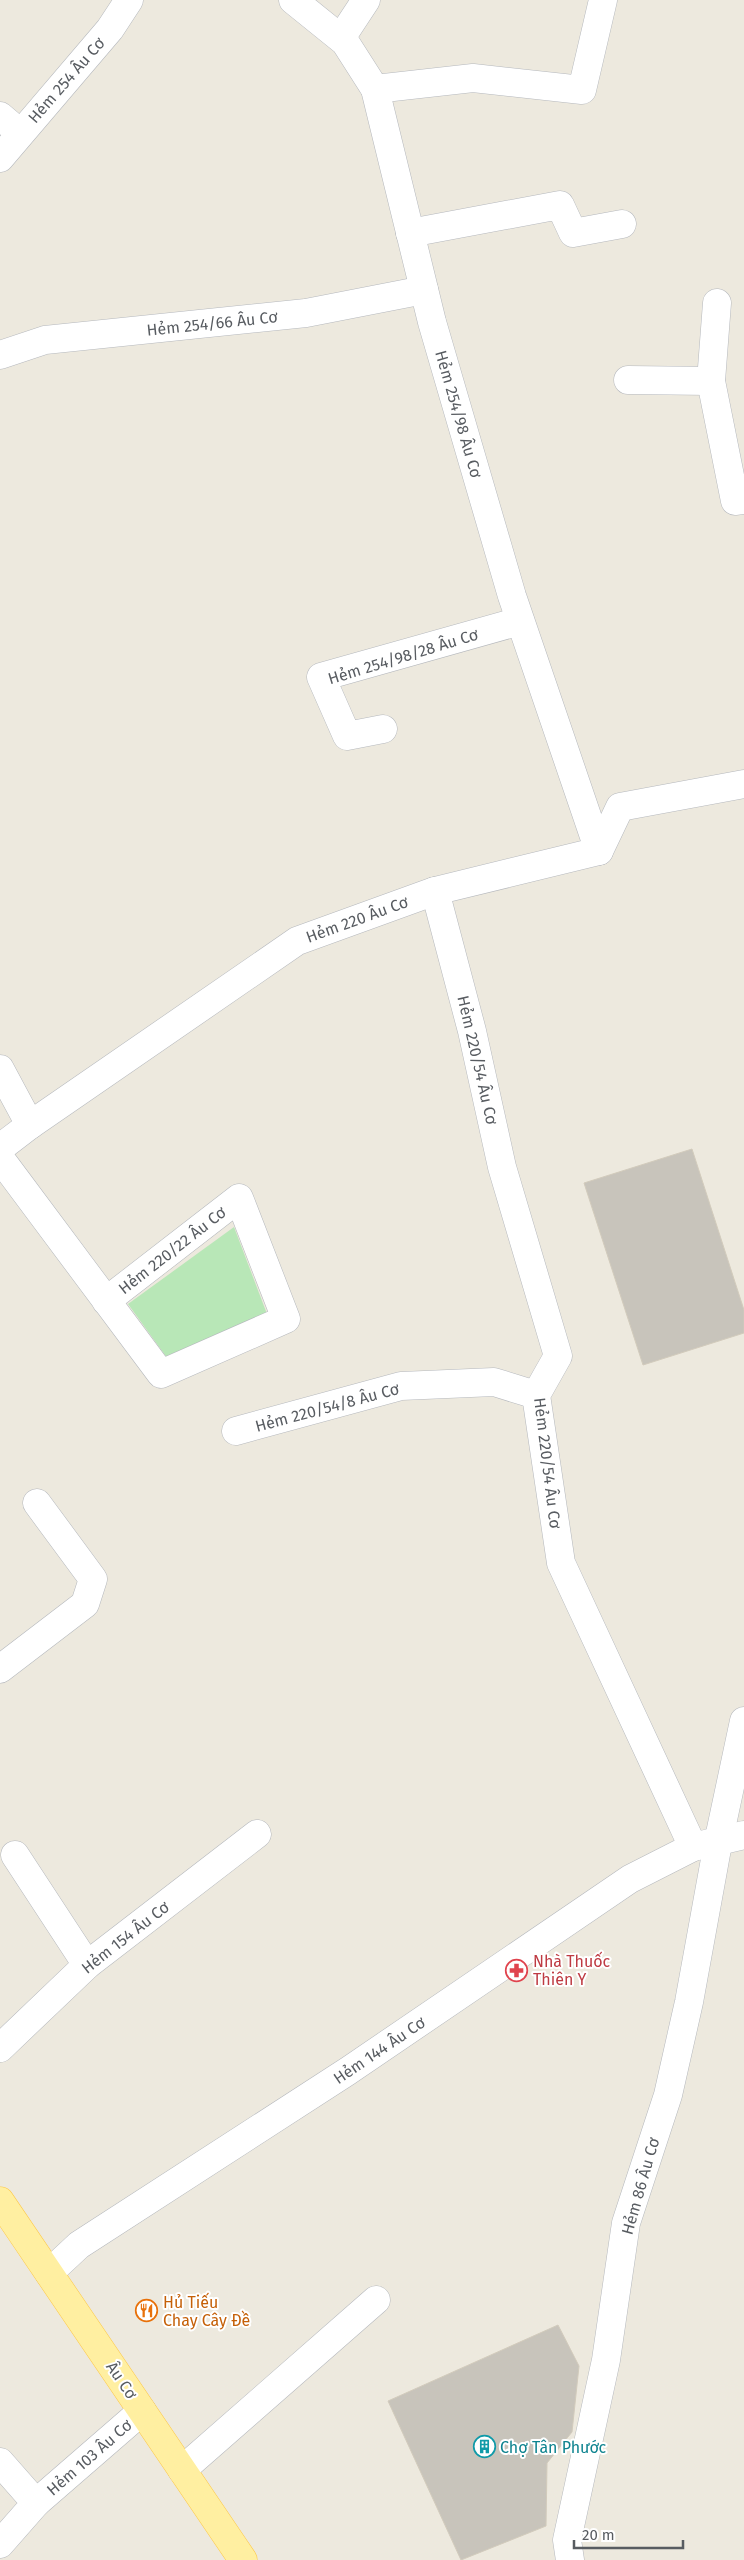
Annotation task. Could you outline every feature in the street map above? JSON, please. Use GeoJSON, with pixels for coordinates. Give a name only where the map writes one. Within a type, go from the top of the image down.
{"type":"FeatureCollection","features":[{"type":"Feature","properties":{"kind":"main road","name":"Âu Cơ"},"geometry":{"type":"LineString","coordinates":[[0,2201],[243,2560]]}},
{"type":"Feature","properties":{"kind":"street","name":"Hẻm 254 Âu Cơ"},"geometry":{"type":"LineString","coordinates":[[0,158],[10,125],[110,29],[129,0]]}},
{"type":"Feature","properties":{"kind":"street","name":"Hẻm 254/98 Âu Cơ"},"geometry":{"type":"LineString","coordinates":[[292,0],[345,42],[374,89],[424,290],[520,622],[600,851]]}},
{"type":"Feature","properties":{"kind":"street"},"geometry":{"type":"LineString","coordinates":[[341,38],[366,0]]}},
{"type":"Feature","properties":{"kind":"street"},"geometry":{"type":"LineString","coordinates":[[374,89],[473,78],[582,90],[603,0]]}},
{"type":"Feature","properties":{"kind":"street"},"geometry":{"type":"LineString","coordinates":[[410,233],[560,205],[573,233],[622,224]]}},
{"type":"Feature","properties":{"kind":"street","name":"Hẻm 254/66 Âu Cơ"},"geometry":{"type":"LineString","coordinates":[[0,355],[46,340],[306,313],[424,290]]}},
{"type":"Feature","properties":{"kind":"street"},"geometry":{"type":"LineString","coordinates":[[717,302],[711,381],[734,501],[744,500]]}},
{"type":"Feature","properties":{"kind":"street"},"geometry":{"type":"LineString","coordinates":[[628,380],[711,381]]}},
{"type":"Feature","properties":{"kind":"street","name":"Hẻm 254/98/28 Âu Cơ"},"geometry":{"type":"LineString","coordinates":[[383,729],[347,736],[321,677],[520,622]]}},
{"type":"Feature","properties":{"kind":"street"},"geometry":{"type":"LineString","coordinates":[[600,851],[620,807],[744,784]]}},
{"type":"Feature","properties":{"kind":"street","name":"Hẻm 220 Âu Cơ"},"geometry":{"type":"LineString","coordinates":[[0,1148],[30,1125],[297,941],[435,891],[600,851]]}},
{"type":"Feature","properties":{"kind":"street","name":"Hẻm 220/54 Âu Cơ"},"geometry":{"type":"LineString","coordinates":[[435,891],[472,1031],[502,1167],[558,1356],[536,1395],[561,1563],[705,1845]]}},
{"type":"Feature","properties":{"kind":"street"},"geometry":{"type":"LineString","coordinates":[[0,1069],[30,1125]]}},
{"type":"Feature","properties":{"kind":"street","name":"Hẻm 220/22 Âu Cơ"},"geometry":{"type":"LineString","coordinates":[[0,1158],[106,1301],[161,1374],[286,1319],[239,1198],[106,1301]]}},
{"type":"Feature","properties":{"kind":"street","name":"Hẻm 220/54/8 Âu Cơ"},"geometry":{"type":"LineString","coordinates":[[236,1431],[401,1386],[494,1382],[536,1395]]}},
{"type":"Feature","properties":{"kind":"street"},"geometry":{"type":"LineString","coordinates":[[0,1669],[85,1604],[93,1579],[37,1503]]}},
{"type":"Feature","properties":{"kind":"street"},"geometry":{"type":"LineString","coordinates":[[705,1845],[744,1721]]}},
{"type":"Feature","properties":{"kind":"street","name":"Hẻm 154 Âu Cơ"},"geometry":{"type":"LineString","coordinates":[[0,2048],[87,1965],[257,1834]]}},
{"type":"Feature","properties":{"kind":"street","name":"Hẻm 144 Âu Cơ"},"geometry":{"type":"LineString","coordinates":[[49,2274],[79,2245],[348,2071],[630,1879],[705,1845],[744,1836]]}},
{"type":"Feature","properties":{"kind":"street","name":"Hẻm 86 Âu Cơ"},"geometry":{"type":"LineString","coordinates":[[570,2560],[567,2540],[606,2360],[626,2223],[668,2095],[689,2002],[705,1845]]}},
{"type":"Feature","properties":{"kind":"street"},"geometry":{"type":"LineString","coordinates":[[14,1855],[87,1965]]}},
{"type":"Feature","properties":{"kind":"street"},"geometry":{"type":"LineString","coordinates":[[182,2470],[376,2300]]}},
{"type":"Feature","properties":{"kind":"street","name":"Hẻm 103 Âu Cơ"},"geometry":{"type":"LineString","coordinates":[[0,2544],[36,2503],[142,2411]]}},
{"type":"Feature","properties":{"kind":"street","name":"Hẻm 103 Âu Cơ"},"geometry":{"type":"LineString","coordinates":[[0,2462],[36,2503]]}},
{"type":"Feature","properties":{"kind":"green space"},"geometry":{"type":"Polygon","coordinates":[[[234,1227],[267,1314],[170,1362],[128,1304],[234,1227]]]}},
{"type":"Feature","properties":{"kind":"building"},"geometry":{"type":"Polygon","coordinates":[[[692,1149],[744,1310],[744,1333],[643,1365],[584,1183],[692,1149]]]}},
{"type":"Feature","properties":{"kind":"building","name":"Chợ Tân Phước"},"geometry":{"type":"Polygon","coordinates":[[[558,2325],[579,2366],[572,2432],[547,2463],[546,2526],[461,2560],[388,2401],[558,2325]]]}},
{"type":"Feature","properties":{"kind":"place","name":"Nhà Thuốc Thiên Y"},"geometry":{"type":"Point","coordinates":[517,1970]}},
{"type":"Feature","properties":{"kind":"place","name":"Hủ Tiếu Chay Cây Đề"},"geometry":{"type":"Point","coordinates":[147,2311]}},
{"type":"Feature","properties":{"kind":"place","name":"Chợ Tân Phước"},"geometry":{"type":"Point","coordinates":[484,2447]}}]}
